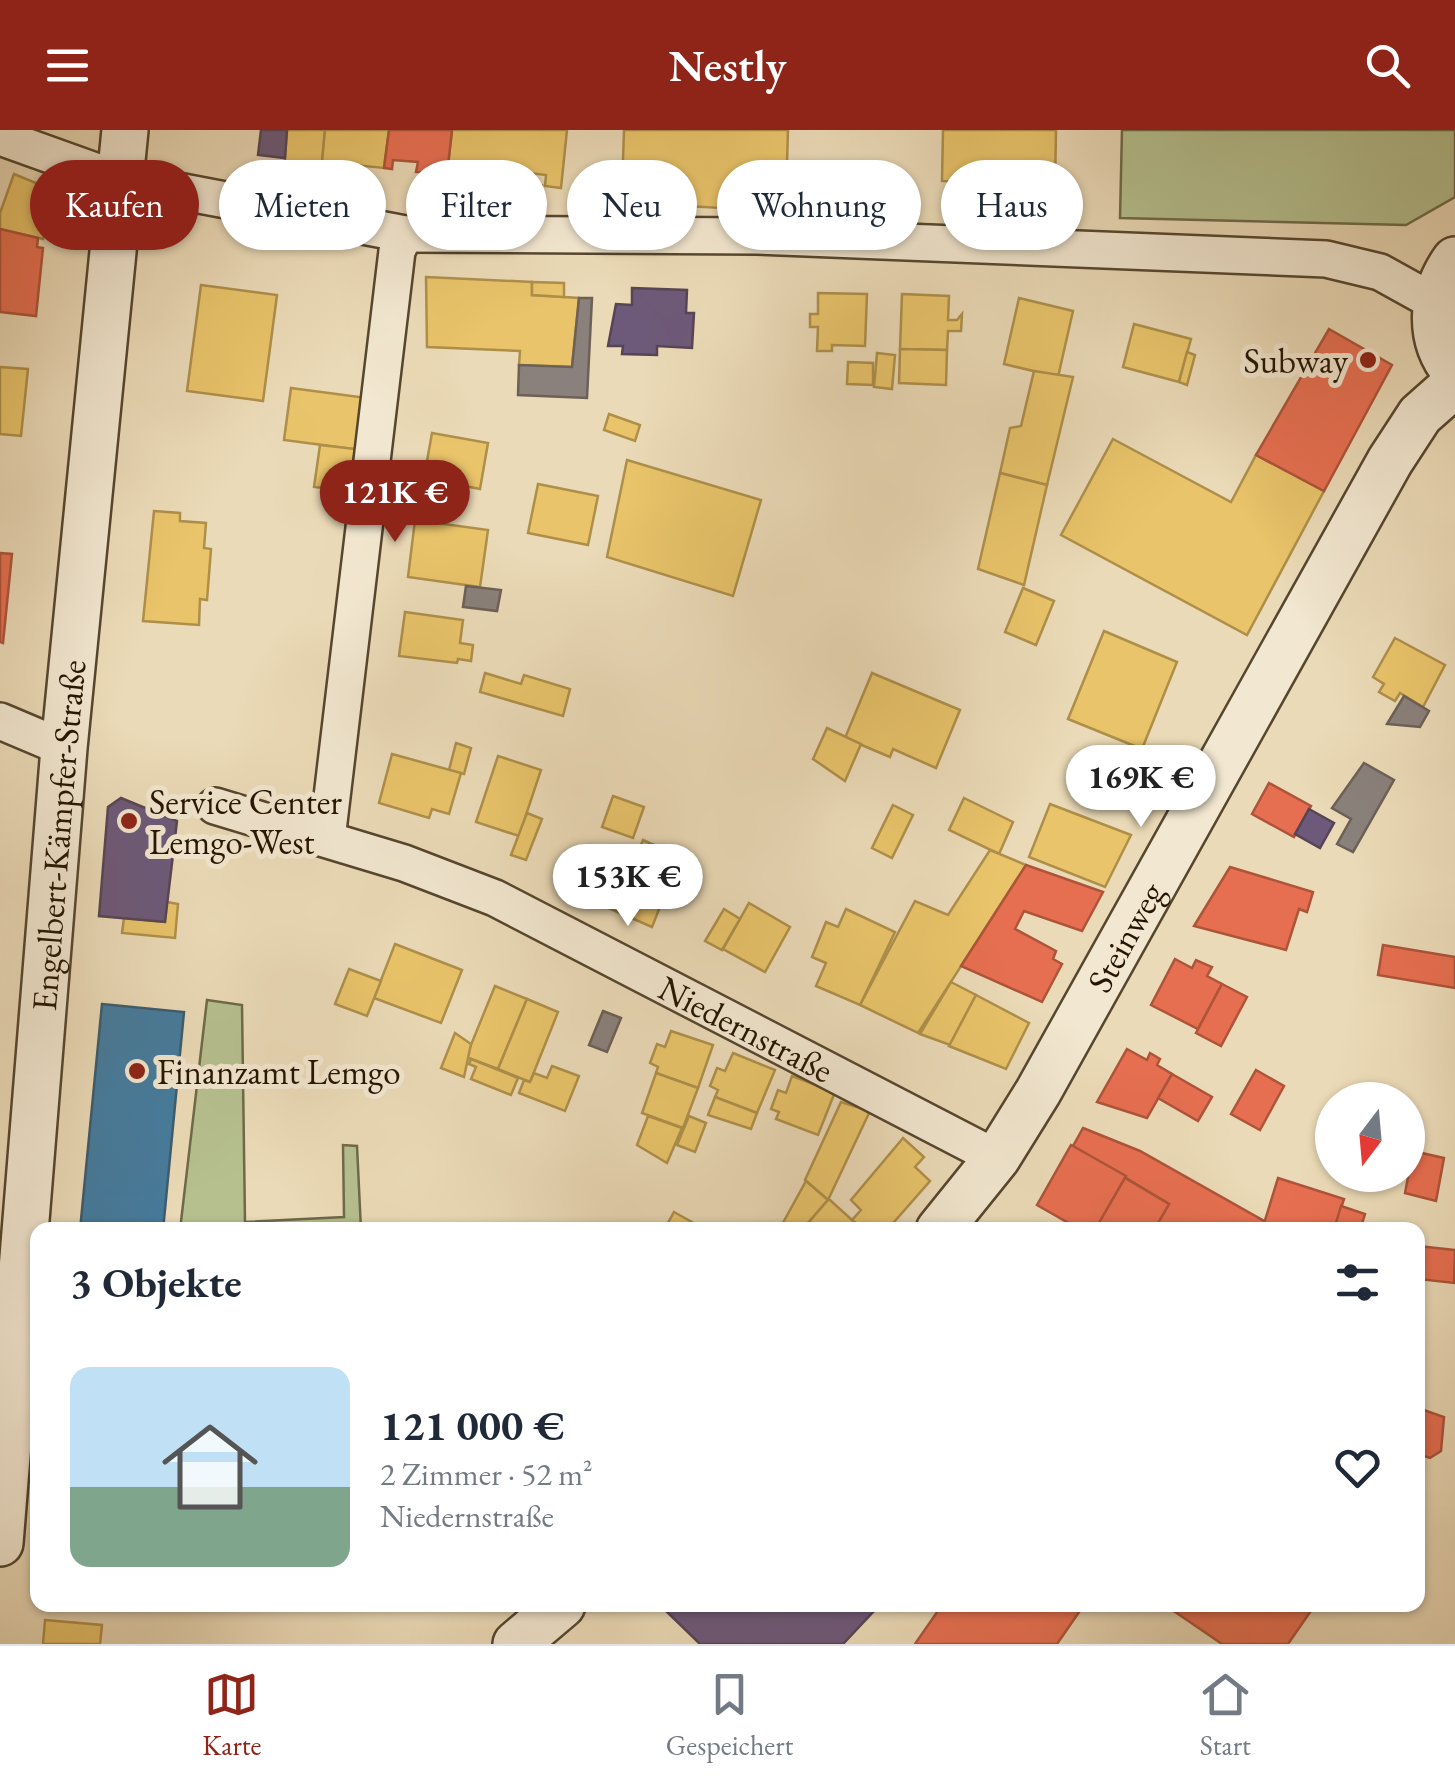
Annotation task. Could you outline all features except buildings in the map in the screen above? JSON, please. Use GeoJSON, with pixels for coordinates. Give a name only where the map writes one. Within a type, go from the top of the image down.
{"type":"FeatureCollection","features":[{"type":"Feature","properties":{"kind":"street","name":"Engelbert-Kämpfer-Straße"},"geometry":{"type":"LineString","coordinates":[[122,160],[125,130]]}},
{"type":"Feature","properties":{"kind":"street"},"geometry":{"type":"LineString","coordinates":[[0,138],[63,160]]}},
{"type":"Feature","properties":{"kind":"street"},"geometry":{"type":"LineString","coordinates":[[199,195],[404,234],[757,236],[1326,259],[1380,272],[1436,302]]}},
{"type":"Feature","properties":{"kind":"street"},"geometry":{"type":"LineString","coordinates":[[327,839],[397,250],[404,234]]}},
{"type":"Feature","properties":{"kind":"street","name":"Engelbert-Kämpfer-Straße"},"geometry":{"type":"LineString","coordinates":[[0,1542],[11,1296],[113,250]]}},
{"type":"Feature","properties":{"kind":"street"},"geometry":{"type":"LineString","coordinates":[[1455,260],[1436,302],[1438,337],[1455,372]]}},
{"type":"Feature","properties":{"kind":"street","name":"Steinweg"},"geometry":{"type":"LineString","coordinates":[[945,1222],[997,1158],[1390,462],[1420,415],[1455,384]]}},
{"type":"Feature","properties":{"kind":"street"},"geometry":{"type":"LineString","coordinates":[[0,722],[64,748]]}},
{"type":"Feature","properties":{"kind":"street","name":"Niedernstraße"},"geometry":{"type":"LineString","coordinates":[[215,806],[327,839],[495,898],[997,1158]]}},
{"type":"Feature","properties":{"kind":"street"},"geometry":{"type":"LineString","coordinates":[[516,1644],[554,1612]]}},
{"type":"Feature","properties":{"kind":"green space"},"geometry":{"type":"Polygon","coordinates":[[[1122,130],[1455,130],[1455,197],[1406,225],[1120,218],[1122,130]]]}},
{"type":"Feature","properties":{"kind":"green space"},"geometry":{"type":"Polygon","coordinates":[[[207,1000],[242,1005],[245,1222],[181,1222],[207,1000]]]}},
{"type":"Feature","properties":{"kind":"green space"},"geometry":{"type":"Polygon","coordinates":[[[343,1145],[357,1146],[361,1222],[245,1222],[344,1217],[343,1145]]]}},
{"type":"Feature","properties":{"kind":"place","name":"Subway"},"geometry":{"type":"Point","coordinates":[1368,360]}},
{"type":"Feature","properties":{"kind":"place","name":"Service Center Lemgo-West"},"geometry":{"type":"Point","coordinates":[129,821]}},
{"type":"Feature","properties":{"kind":"place","name":"Finanzamt Lemgo"},"geometry":{"type":"Point","coordinates":[137,1071]}}]}
